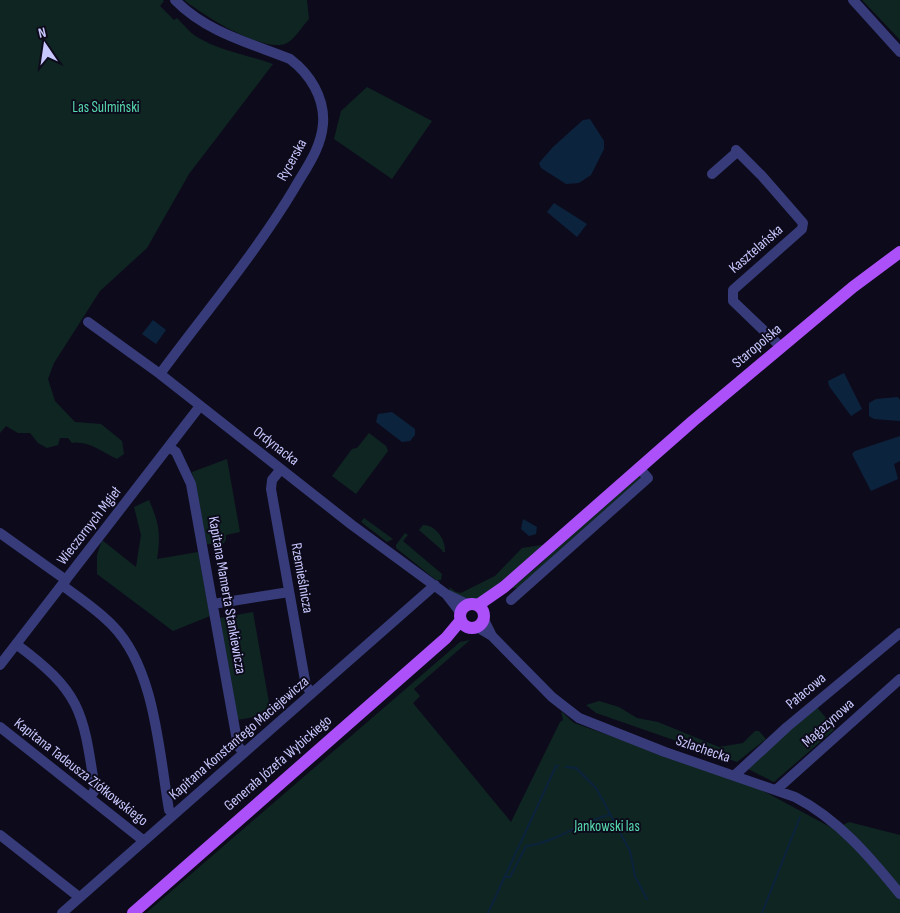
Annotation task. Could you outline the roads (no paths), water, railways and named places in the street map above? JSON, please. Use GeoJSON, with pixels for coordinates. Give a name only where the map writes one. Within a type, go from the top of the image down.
{"type":"FeatureCollection","features":[{"type":"Feature","properties":{"kind":"main road","name":"Staropolska"},"geometry":{"type":"LineString","coordinates":[[472,616],[781,347],[853,287],[900,252]]}},
{"type":"Feature","properties":{"kind":"main road","name":"Generała Józefa Wybickiego"},"geometry":{"type":"LineString","coordinates":[[133,913],[472,616]]}},
{"type":"Feature","properties":{"kind":"street","name":"Rycerska"},"geometry":{"type":"LineString","coordinates":[[160,374],[271,227],[317,149],[323,122],[318,94],[299,66],[290,59],[210,26],[186,11],[176,0]]}},
{"type":"Feature","properties":{"kind":"street"},"geometry":{"type":"LineString","coordinates":[[853,0],[900,52]]}},
{"type":"Feature","properties":{"kind":"street","name":"Kasztelańska"},"geometry":{"type":"LineString","coordinates":[[712,174],[737,151],[762,176],[803,223],[802,229],[733,290],[733,301],[781,347]]}},
{"type":"Feature","properties":{"kind":"street","name":"Ordynacka"},"geometry":{"type":"LineString","coordinates":[[88,322],[160,374],[352,525],[435,584],[472,616]]}},
{"type":"Feature","properties":{"kind":"street","name":"Wieczornych Mgieł"},"geometry":{"type":"LineString","coordinates":[[0,665],[200,406]]}},
{"type":"Feature","properties":{"kind":"street","name":"Kapitana Mamerta Stankiewicza"},"geometry":{"type":"LineString","coordinates":[[169,447],[176,452],[191,484],[238,746],[244,753]]}},
{"type":"Feature","properties":{"kind":"street","name":"Rzemieślnicza"},"geometry":{"type":"LineString","coordinates":[[281,468],[272,480],[271,489],[306,686],[312,693]]}},
{"type":"Feature","properties":{"kind":"street"},"geometry":{"type":"LineString","coordinates":[[511,600],[648,478],[640,469]]}},
{"type":"Feature","properties":{"kind":"street"},"geometry":{"type":"LineString","coordinates":[[0,532],[64,582],[113,626],[140,668],[148,687],[169,810],[173,815]]}},
{"type":"Feature","properties":{"kind":"street","name":"Kapitana Konstantego Maciejewicza"},"geometry":{"type":"LineString","coordinates":[[62,913],[435,584]]}},
{"type":"Feature","properties":{"kind":"street"},"geometry":{"type":"LineString","coordinates":[[504,588],[520,591]]}},
{"type":"Feature","properties":{"kind":"street"},"geometry":{"type":"LineString","coordinates":[[213,604],[289,592]]}},
{"type":"Feature","properties":{"kind":"street","name":"Szlachecka"},"geometry":{"type":"LineString","coordinates":[[472,616],[552,697],[579,718],[665,752],[776,790],[811,805],[836,824],[864,851],[900,894]]}},
{"type":"Feature","properties":{"kind":"street","name":"Pałacowa"},"geometry":{"type":"LineString","coordinates":[[735,775],[787,727],[900,633]]}},
{"type":"Feature","properties":{"kind":"street"},"geometry":{"type":"LineString","coordinates":[[16,644],[50,670],[70,694],[79,710],[86,731],[95,790],[90,797]]}},
{"type":"Feature","properties":{"kind":"street","name":"Magazynowa"},"geometry":{"type":"LineString","coordinates":[[776,790],[899,681]]}},
{"type":"Feature","properties":{"kind":"street","name":"Kapitana Tadeusza Ziółkowskiego"},"geometry":{"type":"LineString","coordinates":[[0,727],[144,841]]}},
{"type":"Feature","properties":{"kind":"street"},"geometry":{"type":"LineString","coordinates":[[0,835],[79,897]]}},
{"type":"Feature","properties":{"kind":"water"},"geometry":{"type":"Polygon","coordinates":[[[590,119],[604,141],[604,149],[591,175],[579,183],[566,184],[541,168],[539,163],[553,147],[583,120],[590,119]]]}},
{"type":"Feature","properties":{"kind":"water"},"geometry":{"type":"Polygon","coordinates":[[[554,203],[587,224],[577,237],[547,212],[554,203]]]}},
{"type":"Feature","properties":{"kind":"water"},"geometry":{"type":"Polygon","coordinates":[[[153,320],[166,330],[156,344],[142,334],[153,320]]]}},
{"type":"Feature","properties":{"kind":"water"},"geometry":{"type":"Polygon","coordinates":[[[844,373],[862,409],[851,416],[829,386],[828,381],[844,373]]]}},
{"type":"Feature","properties":{"kind":"water"},"geometry":{"type":"Polygon","coordinates":[[[898,397],[900,400],[900,421],[874,419],[869,416],[869,403],[876,399],[898,397]]]}},
{"type":"Feature","properties":{"kind":"water"},"geometry":{"type":"Polygon","coordinates":[[[392,412],[415,429],[415,435],[410,441],[402,442],[376,422],[378,414],[392,412]]]}},
{"type":"Feature","properties":{"kind":"water"},"geometry":{"type":"Polygon","coordinates":[[[900,436],[900,461],[894,464],[898,479],[871,491],[852,454],[855,451],[900,436]]]}},
{"type":"Feature","properties":{"kind":"water"},"geometry":{"type":"Polygon","coordinates":[[[523,519],[537,527],[536,534],[529,536],[521,529],[523,519]]]}},
{"type":"Feature","properties":{"kind":"waterway"},"geometry":{"type":"LineString","coordinates":[[488,913],[556,766],[558,766]]}},
{"type":"Feature","properties":{"kind":"waterway"},"geometry":{"type":"LineString","coordinates":[[566,767],[576,768],[596,788],[630,851],[635,876],[647,899]]}},
{"type":"Feature","properties":{"kind":"waterway"},"geometry":{"type":"LineString","coordinates":[[504,877],[510,877],[526,846],[547,841],[588,822],[609,815]]}},
{"type":"Feature","properties":{"kind":"waterway"},"geometry":{"type":"LineString","coordinates":[[762,913],[800,817]]}},
{"type":"Feature","properties":{"kind":"park label","name":"Las Sulmiński"},"geometry":{"type":"Point","coordinates":[106,107]}},
{"type":"Feature","properties":{"kind":"park label","name":"Jankowski las"},"geometry":{"type":"Point","coordinates":[607,826]}}]}
